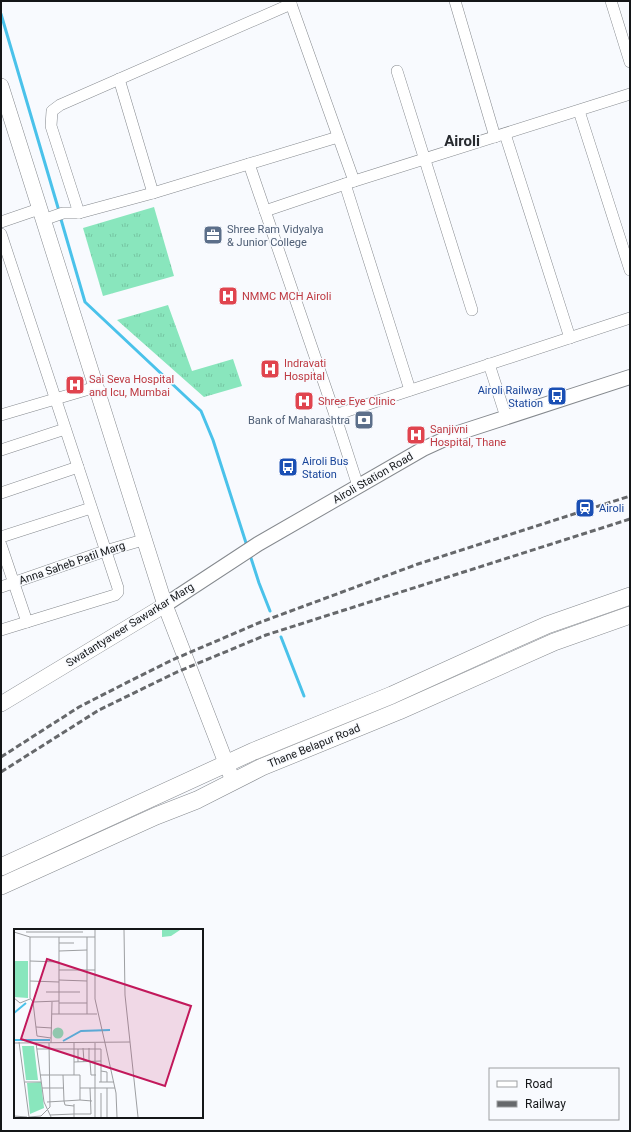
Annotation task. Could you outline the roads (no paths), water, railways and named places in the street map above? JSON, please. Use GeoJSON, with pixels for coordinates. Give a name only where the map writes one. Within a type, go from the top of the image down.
{"type":"FeatureCollection","features":[{"type":"Feature","properties":{"kind":"main road"},"geometry":{"type":"LineString","coordinates":[[1,86],[5,117],[43,216],[164,605],[233,781]]}},
{"type":"Feature","properties":{"kind":"main road","name":"Thane Belapur Road"},"geometry":{"type":"LineString","coordinates":[[1,866],[254,751],[392,695],[547,625],[630,596]]}},
{"type":"Feature","properties":{"kind":"main road","name":"Swatantyaveer Sawarkar Marg"},"geometry":{"type":"LineString","coordinates":[[1,704],[164,605]]}},
{"type":"Feature","properties":{"kind":"main road","name":"Thane Belapur Road"},"geometry":{"type":"LineString","coordinates":[[1,886],[197,800],[262,767],[399,711],[532,651],[630,614]]}},
{"type":"Feature","properties":{"kind":"street"},"geometry":{"type":"LineString","coordinates":[[455,1],[570,338]]}},
{"type":"Feature","properties":{"kind":"street"},"geometry":{"type":"LineString","coordinates":[[611,1],[630,62]]}},
{"type":"Feature","properties":{"kind":"street"},"geometry":{"type":"LineString","coordinates":[[79,213],[51,126],[52,111],[60,105],[291,2],[338,136],[349,183],[410,390]]}},
{"type":"Feature","properties":{"kind":"street"},"geometry":{"type":"LineString","coordinates":[[397,71],[472,310]]}},
{"type":"Feature","properties":{"kind":"street"},"geometry":{"type":"LineString","coordinates":[[119,79],[154,193]]}},
{"type":"Feature","properties":{"kind":"street"},"geometry":{"type":"LineString","coordinates":[[265,211],[630,94]]}},
{"type":"Feature","properties":{"kind":"street"},"geometry":{"type":"LineString","coordinates":[[579,111],[630,270]]}},
{"type":"Feature","properties":{"kind":"street"},"geometry":{"type":"LineString","coordinates":[[1,222],[63,213],[79,213],[154,193],[338,136]]}},
{"type":"Feature","properties":{"kind":"street"},"geometry":{"type":"LineString","coordinates":[[249,164],[358,486]]}},
{"type":"Feature","properties":{"kind":"street"},"geometry":{"type":"LineString","coordinates":[[1,234],[118,588],[118,592],[115,595],[1,630]]}},
{"type":"Feature","properties":{"kind":"street"},"geometry":{"type":"LineString","coordinates":[[335,415],[630,318]]}},
{"type":"Feature","properties":{"kind":"street"},"geometry":{"type":"LineString","coordinates":[[489,364],[506,417]]}},
{"type":"Feature","properties":{"kind":"street","name":"Airoli Station Road"},"geometry":{"type":"LineString","coordinates":[[258,544],[423,449],[458,433],[630,377]]}},
{"type":"Feature","properties":{"kind":"street"},"geometry":{"type":"LineString","coordinates":[[1,415],[96,388]]}},
{"type":"Feature","properties":{"kind":"street"},"geometry":{"type":"LineString","coordinates":[[1,450],[65,429]]}},
{"type":"Feature","properties":{"kind":"street"},"geometry":{"type":"LineString","coordinates":[[1,493],[78,467]]}},
{"type":"Feature","properties":{"kind":"street"},"geometry":{"type":"LineString","coordinates":[[1,537],[91,508]]}},
{"type":"Feature","properties":{"kind":"street","name":"Anna Saheb Patil Marg"},"geometry":{"type":"LineString","coordinates":[[1,587],[143,540]]}},
{"type":"Feature","properties":{"kind":"street","name":"Swatantyaveer Sawarkar Marg"},"geometry":{"type":"LineString","coordinates":[[164,605],[258,544]]}},
{"type":"Feature","properties":{"kind":"street"},"geometry":{"type":"LineString","coordinates":[[1,546],[27,622]]}},
{"type":"Feature","properties":{"kind":"waterway"},"geometry":{"type":"LineString","coordinates":[[1,14],[59,211]]}},
{"type":"Feature","properties":{"kind":"waterway"},"geometry":{"type":"LineString","coordinates":[[60,216],[85,302],[201,411],[213,440],[247,546]]}},
{"type":"Feature","properties":{"kind":"waterway"},"geometry":{"type":"LineString","coordinates":[[250,555],[270,611]]}},
{"type":"Feature","properties":{"kind":"waterway"},"geometry":{"type":"LineString","coordinates":[[281,637],[304,696]]}},
{"type":"Feature","properties":{"kind":"railway"},"geometry":{"type":"LineString","coordinates":[[1,757],[79,707],[172,660],[261,622],[418,564],[630,496]]}},
{"type":"Feature","properties":{"kind":"railway"},"geometry":{"type":"LineString","coordinates":[[1,772],[99,710],[177,672],[266,635],[630,519]]}},
{"type":"Feature","properties":{"kind":"place","name":"Shree Ram Vidyalya & Junior College"},"geometry":{"type":"Point","coordinates":[213,235]}},
{"type":"Feature","properties":{"kind":"place","name":"NMMC MCH Airoli"},"geometry":{"type":"Point","coordinates":[228,296]}},
{"type":"Feature","properties":{"kind":"place","name":"Indravati Hospital"},"geometry":{"type":"Point","coordinates":[270,369]}},
{"type":"Feature","properties":{"kind":"place","name":"Sai Seva Hospital and Icu, Mumbai"},"geometry":{"type":"Point","coordinates":[75,385]}},
{"type":"Feature","properties":{"kind":"place","name":"Airoli Railway Station"},"geometry":{"type":"Point","coordinates":[557,396]}},
{"type":"Feature","properties":{"kind":"place","name":"Shree Eye Clinic"},"geometry":{"type":"Point","coordinates":[304,401]}},
{"type":"Feature","properties":{"kind":"place","name":"Bank of Maharashtra"},"geometry":{"type":"Point","coordinates":[364,420]}},
{"type":"Feature","properties":{"kind":"place","name":"Sanjivni Hospital, Thane"},"geometry":{"type":"Point","coordinates":[416,435]}},
{"type":"Feature","properties":{"kind":"place","name":"Airoli Bus Station"},"geometry":{"type":"Point","coordinates":[288,467]}},
{"type":"Feature","properties":{"kind":"place","name":"Airoli"},"geometry":{"type":"Point","coordinates":[585,508]}},
{"type":"Feature","properties":{"kind":"district","name":"Airoli"},"geometry":{"type":"Point","coordinates":[462,141]}}]}
